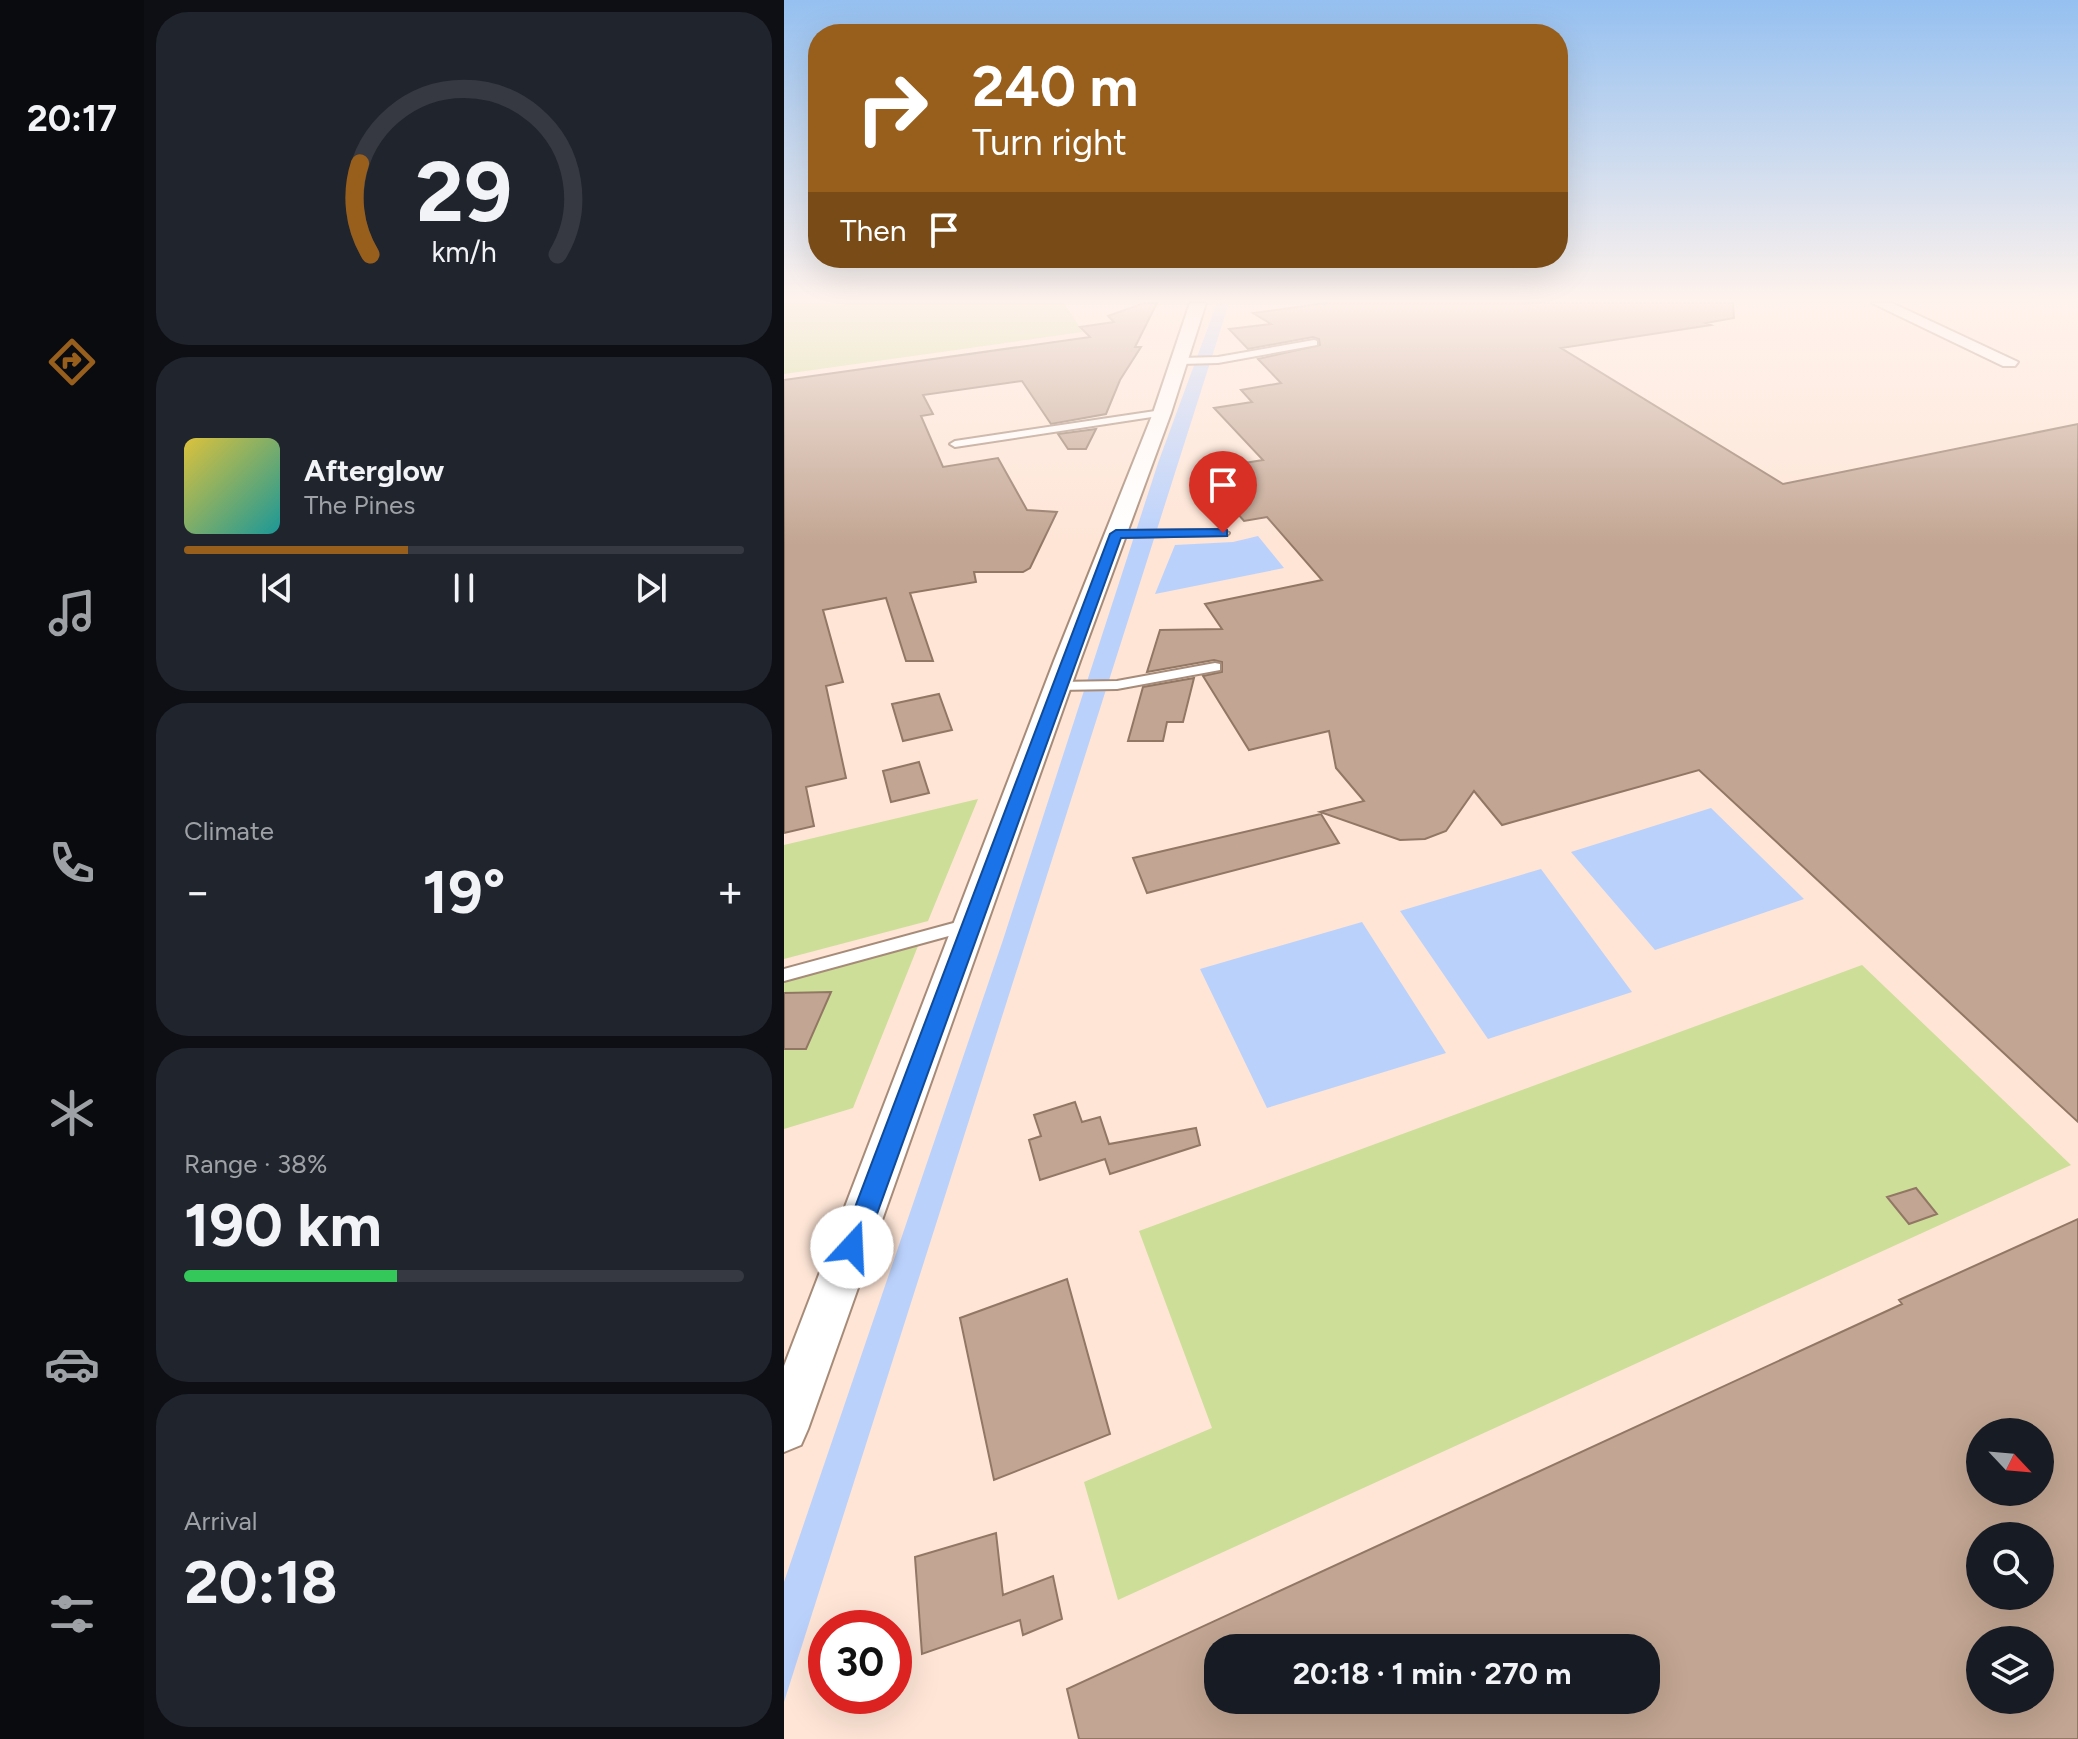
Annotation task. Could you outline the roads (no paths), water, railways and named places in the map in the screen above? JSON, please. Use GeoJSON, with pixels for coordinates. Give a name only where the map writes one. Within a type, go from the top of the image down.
{"type":"FeatureCollection","features":[{"type":"Feature","properties":{"kind":"street"},"geometry":{"type":"LineString","coordinates":[[784,1429],[972,924],[1068,686],[1162,413],[1175,384]]}},
{"type":"Feature","properties":{"kind":"lane"},"geometry":{"type":"LineString","coordinates":[[955,444],[1162,413]]}},
{"type":"Feature","properties":{"kind":"lane"},"geometry":{"type":"LineString","coordinates":[[1122,534],[1223,533]]}},
{"type":"Feature","properties":{"kind":"lane"},"geometry":{"type":"LineString","coordinates":[[1068,686],[1117,685],[1215,667]]}},
{"type":"Feature","properties":{"kind":"lane"},"geometry":{"type":"LineString","coordinates":[[784,975],[972,924]]}},
{"type":"Feature","properties":{"kind":"water"},"geometry":{"type":"Polygon","coordinates":[[[1187,384],[1203,384],[813,1610],[808,1610],[808,1627],[784,1702],[784,1582],[1003,940],[1158,463],[1187,384]]]}},
{"type":"Feature","properties":{"kind":"water"},"geometry":{"type":"Polygon","coordinates":[[[1258,536],[1284,568],[1155,594],[1175,545],[1233,542],[1258,536]]]}},
{"type":"Feature","properties":{"kind":"water"},"geometry":{"type":"Polygon","coordinates":[[[1711,808],[1804,899],[1655,950],[1571,852],[1711,808]]]}},
{"type":"Feature","properties":{"kind":"water"},"geometry":{"type":"Polygon","coordinates":[[[1541,869],[1632,992],[1488,1039],[1400,911],[1541,869]]]}},
{"type":"Feature","properties":{"kind":"water"},"geometry":{"type":"Polygon","coordinates":[[[1362,922],[1446,1053],[1267,1108],[1200,969],[1362,922]]]}}]}
